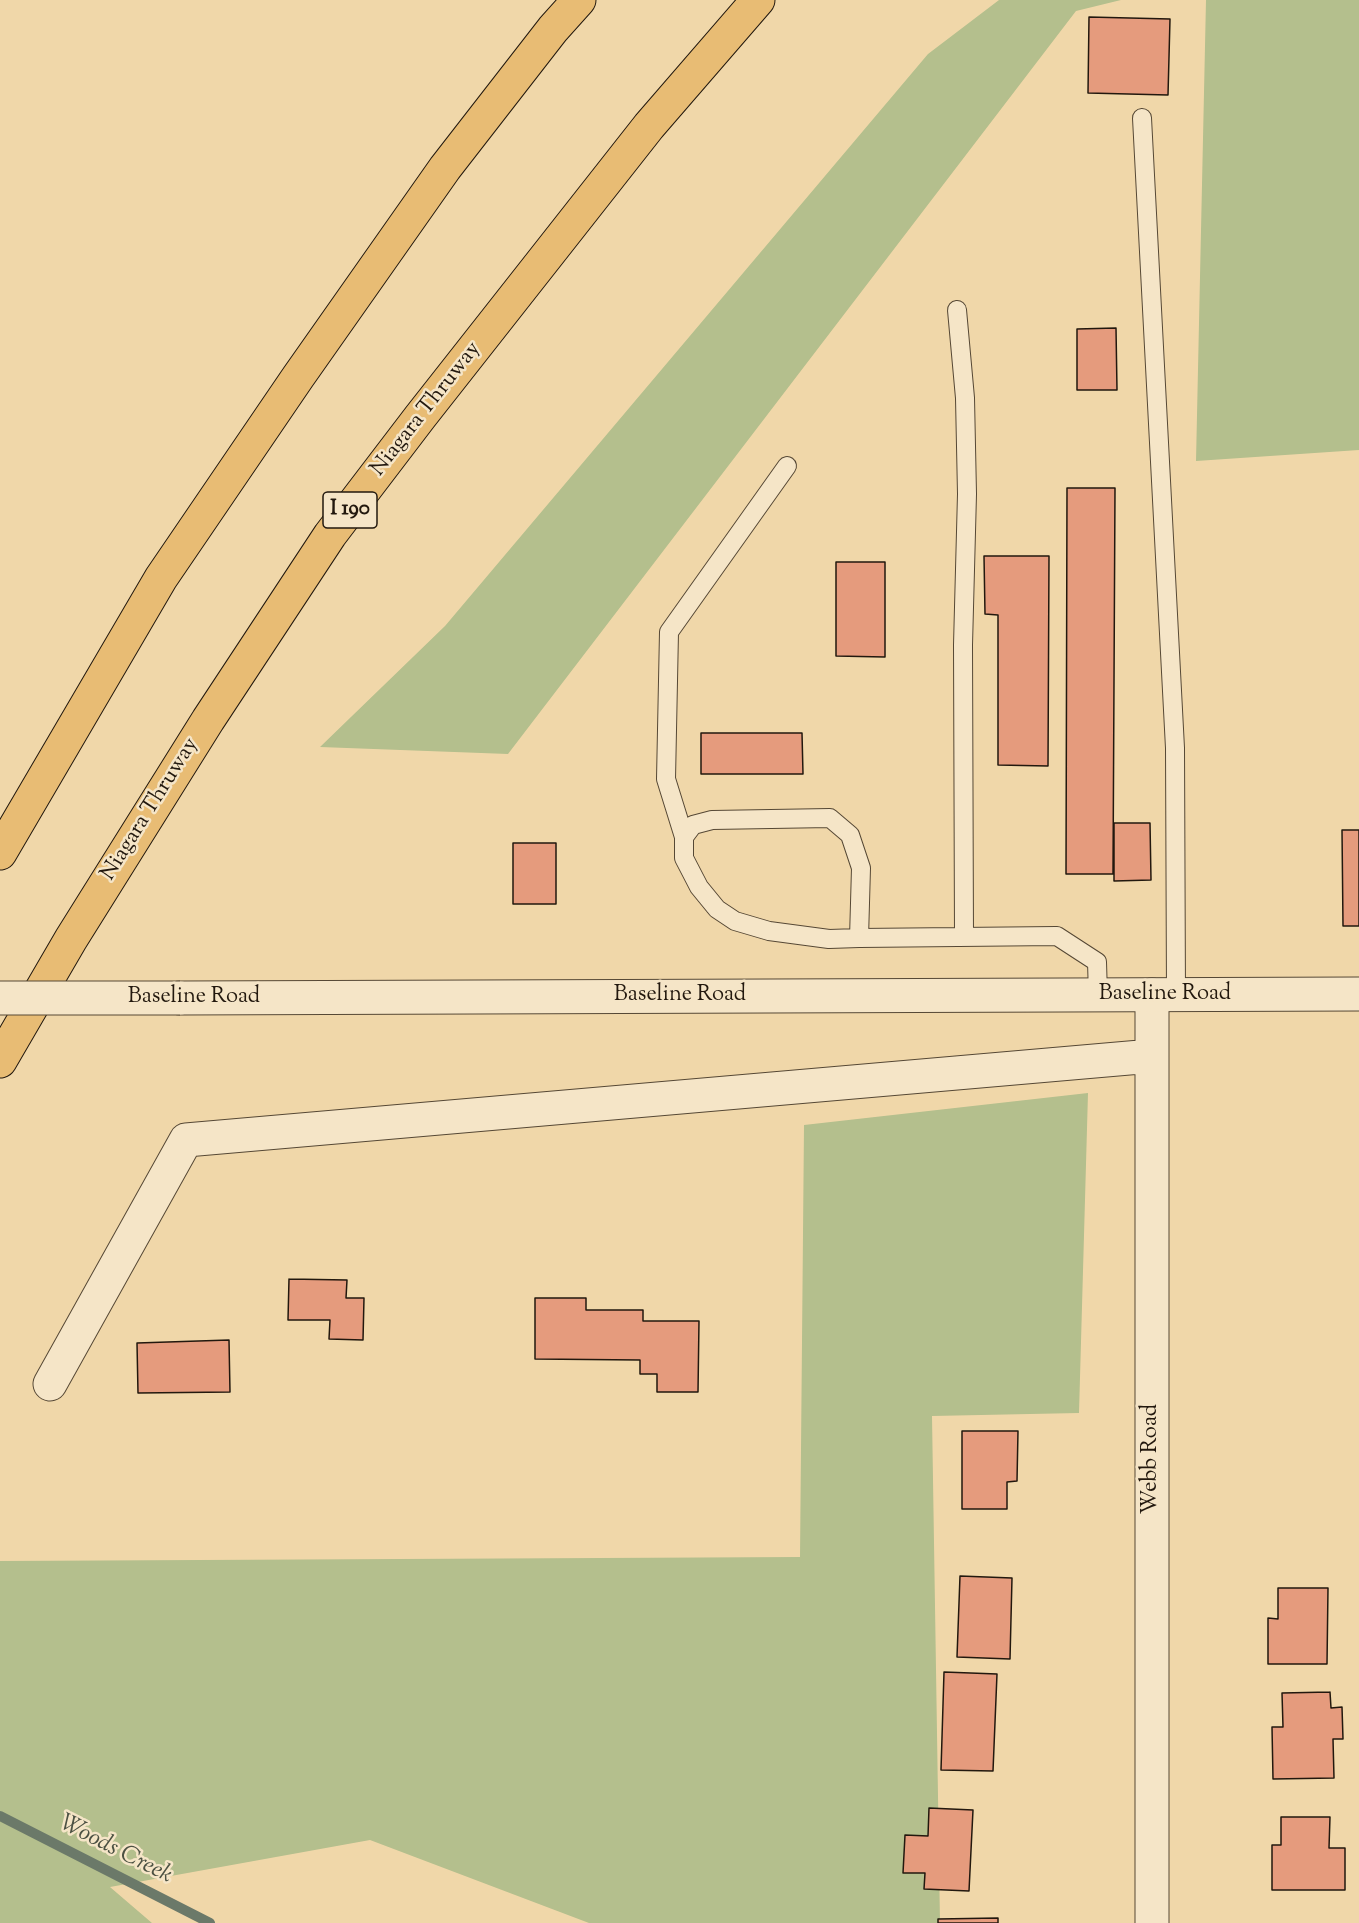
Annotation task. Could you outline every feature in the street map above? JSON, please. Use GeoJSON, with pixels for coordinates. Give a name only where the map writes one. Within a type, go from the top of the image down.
{"type":"FeatureCollection","features":[{"type":"Feature","properties":{"kind":"highway"},"geometry":{"type":"LineString","coordinates":[[0,853],[161,578],[445,168],[553,29],[579,0]]}},
{"type":"Feature","properties":{"kind":"highway","name":"Niagara Thruway"},"geometry":{"type":"LineString","coordinates":[[0,1061],[71,939],[202,730],[330,536],[427,408],[649,126],[758,0]]}},
{"type":"Feature","properties":{"kind":"street","name":"Baseline Road"},"geometry":{"type":"LineString","coordinates":[[0,998],[1359,994]]}},
{"type":"Feature","properties":{"kind":"street","name":"Webb Road"},"geometry":{"type":"LineString","coordinates":[[1152,1923],[1152,1056],[1164,996]]}},
{"type":"Feature","properties":{"kind":"street"},"geometry":{"type":"LineString","coordinates":[[50,1384],[186,1140],[1152,1056]]}},
{"type":"Feature","properties":{"kind":"lane"},"geometry":{"type":"LineString","coordinates":[[1142,118],[1175,748],[1164,996]]}},
{"type":"Feature","properties":{"kind":"lane"},"geometry":{"type":"LineString","coordinates":[[957,310],[965,398],[967,494],[963,645],[964,937]]}},
{"type":"Feature","properties":{"kind":"lane"},"geometry":{"type":"LineString","coordinates":[[787,466],[669,632],[666,778],[684,837],[684,858],[699,887],[717,909],[735,921],[769,931],[829,939],[1057,936],[1097,962],[1098,994]]}},
{"type":"Feature","properties":{"kind":"lane"},"geometry":{"type":"LineString","coordinates":[[684,837],[693,825],[712,820],[830,818],[850,835],[861,867],[860,938]]}},
{"type":"Feature","properties":{"kind":"green space"},"geometry":{"type":"Polygon","coordinates":[[[999,0],[1121,0],[1076,11],[508,754],[320,747],[445,626],[928,54],[999,0]]]}},
{"type":"Feature","properties":{"kind":"green space"},"geometry":{"type":"Polygon","coordinates":[[[1206,0],[1359,0],[1359,450],[1196,461],[1206,0]]]}},
{"type":"Feature","properties":{"kind":"green space"},"geometry":{"type":"Polygon","coordinates":[[[1088,1093],[1079,1413],[932,1416],[940,1923],[589,1923],[370,1840],[110,1887],[152,1923],[0,1923],[0,1561],[800,1557],[804,1125],[1088,1093]]]}},
{"type":"Feature","properties":{"kind":"building"},"geometry":{"type":"Polygon","coordinates":[[[1089,17],[1170,19],[1168,95],[1088,93],[1089,17]]]}},
{"type":"Feature","properties":{"kind":"building"},"geometry":{"type":"Polygon","coordinates":[[[1116,328],[1117,390],[1077,390],[1077,329],[1116,328]]]}},
{"type":"Feature","properties":{"kind":"building"},"geometry":{"type":"Polygon","coordinates":[[[1067,488],[1115,488],[1113,874],[1066,874],[1067,488]]]}},
{"type":"Feature","properties":{"kind":"building"},"geometry":{"type":"Polygon","coordinates":[[[984,556],[1049,556],[1048,766],[998,765],[998,615],[985,614],[984,556]]]}},
{"type":"Feature","properties":{"kind":"building"},"geometry":{"type":"Polygon","coordinates":[[[836,562],[885,562],[885,657],[836,656],[836,562]]]}},
{"type":"Feature","properties":{"kind":"building"},"geometry":{"type":"Polygon","coordinates":[[[701,733],[802,733],[803,774],[701,774],[701,733]]]}},
{"type":"Feature","properties":{"kind":"building"},"geometry":{"type":"Polygon","coordinates":[[[1114,823],[1150,823],[1151,880],[1114,881],[1114,823]]]}},
{"type":"Feature","properties":{"kind":"building"},"geometry":{"type":"Polygon","coordinates":[[[1342,830],[1359,830],[1359,926],[1343,926],[1342,830]]]}},
{"type":"Feature","properties":{"kind":"building"},"geometry":{"type":"Polygon","coordinates":[[[513,843],[556,843],[556,904],[513,904],[513,843]]]}},
{"type":"Feature","properties":{"kind":"building"},"geometry":{"type":"Polygon","coordinates":[[[289,1279],[347,1280],[346,1298],[364,1298],[363,1340],[329,1339],[330,1320],[288,1320],[289,1279]]]}},
{"type":"Feature","properties":{"kind":"building"},"geometry":{"type":"Polygon","coordinates":[[[535,1298],[586,1298],[586,1310],[643,1310],[643,1321],[699,1321],[698,1392],[657,1392],[657,1374],[640,1374],[640,1360],[535,1359],[535,1298]]]}},
{"type":"Feature","properties":{"kind":"building"},"geometry":{"type":"Polygon","coordinates":[[[229,1340],[230,1392],[138,1393],[137,1343],[229,1340]]]}},
{"type":"Feature","properties":{"kind":"building"},"geometry":{"type":"Polygon","coordinates":[[[962,1431],[1018,1431],[1017,1481],[1007,1482],[1007,1509],[962,1509],[962,1431]]]}},
{"type":"Feature","properties":{"kind":"building"},"geometry":{"type":"Polygon","coordinates":[[[960,1576],[1012,1578],[1010,1659],[957,1657],[960,1576]]]}},
{"type":"Feature","properties":{"kind":"building"},"geometry":{"type":"Polygon","coordinates":[[[1278,1588],[1328,1588],[1327,1664],[1268,1664],[1268,1618],[1278,1619],[1278,1588]]]}},
{"type":"Feature","properties":{"kind":"building"},"geometry":{"type":"Polygon","coordinates":[[[944,1672],[997,1674],[993,1771],[941,1770],[944,1672]]]}},
{"type":"Feature","properties":{"kind":"building"},"geometry":{"type":"Polygon","coordinates":[[[1330,1692],[1331,1708],[1342,1707],[1343,1739],[1333,1739],[1334,1778],[1273,1779],[1272,1727],[1283,1727],[1282,1693],[1330,1692]]]}},
{"type":"Feature","properties":{"kind":"building"},"geometry":{"type":"Polygon","coordinates":[[[929,1808],[973,1810],[969,1891],[924,1889],[925,1873],[903,1873],[905,1835],[928,1836],[929,1808]]]}},
{"type":"Feature","properties":{"kind":"building"},"geometry":{"type":"Polygon","coordinates":[[[1281,1817],[1330,1817],[1329,1848],[1345,1848],[1345,1890],[1272,1890],[1272,1845],[1281,1845],[1281,1817]]]}},
{"type":"Feature","properties":{"kind":"building"},"geometry":{"type":"Polygon","coordinates":[[[998,1918],[998,1923],[938,1923],[938,1919],[998,1918]]]}},
{"type":"Feature","properties":{"kind":"waterway","name":"Woods Creek"},"geometry":{"type":"LineString","coordinates":[[0,1816],[210,1923]]}}]}
